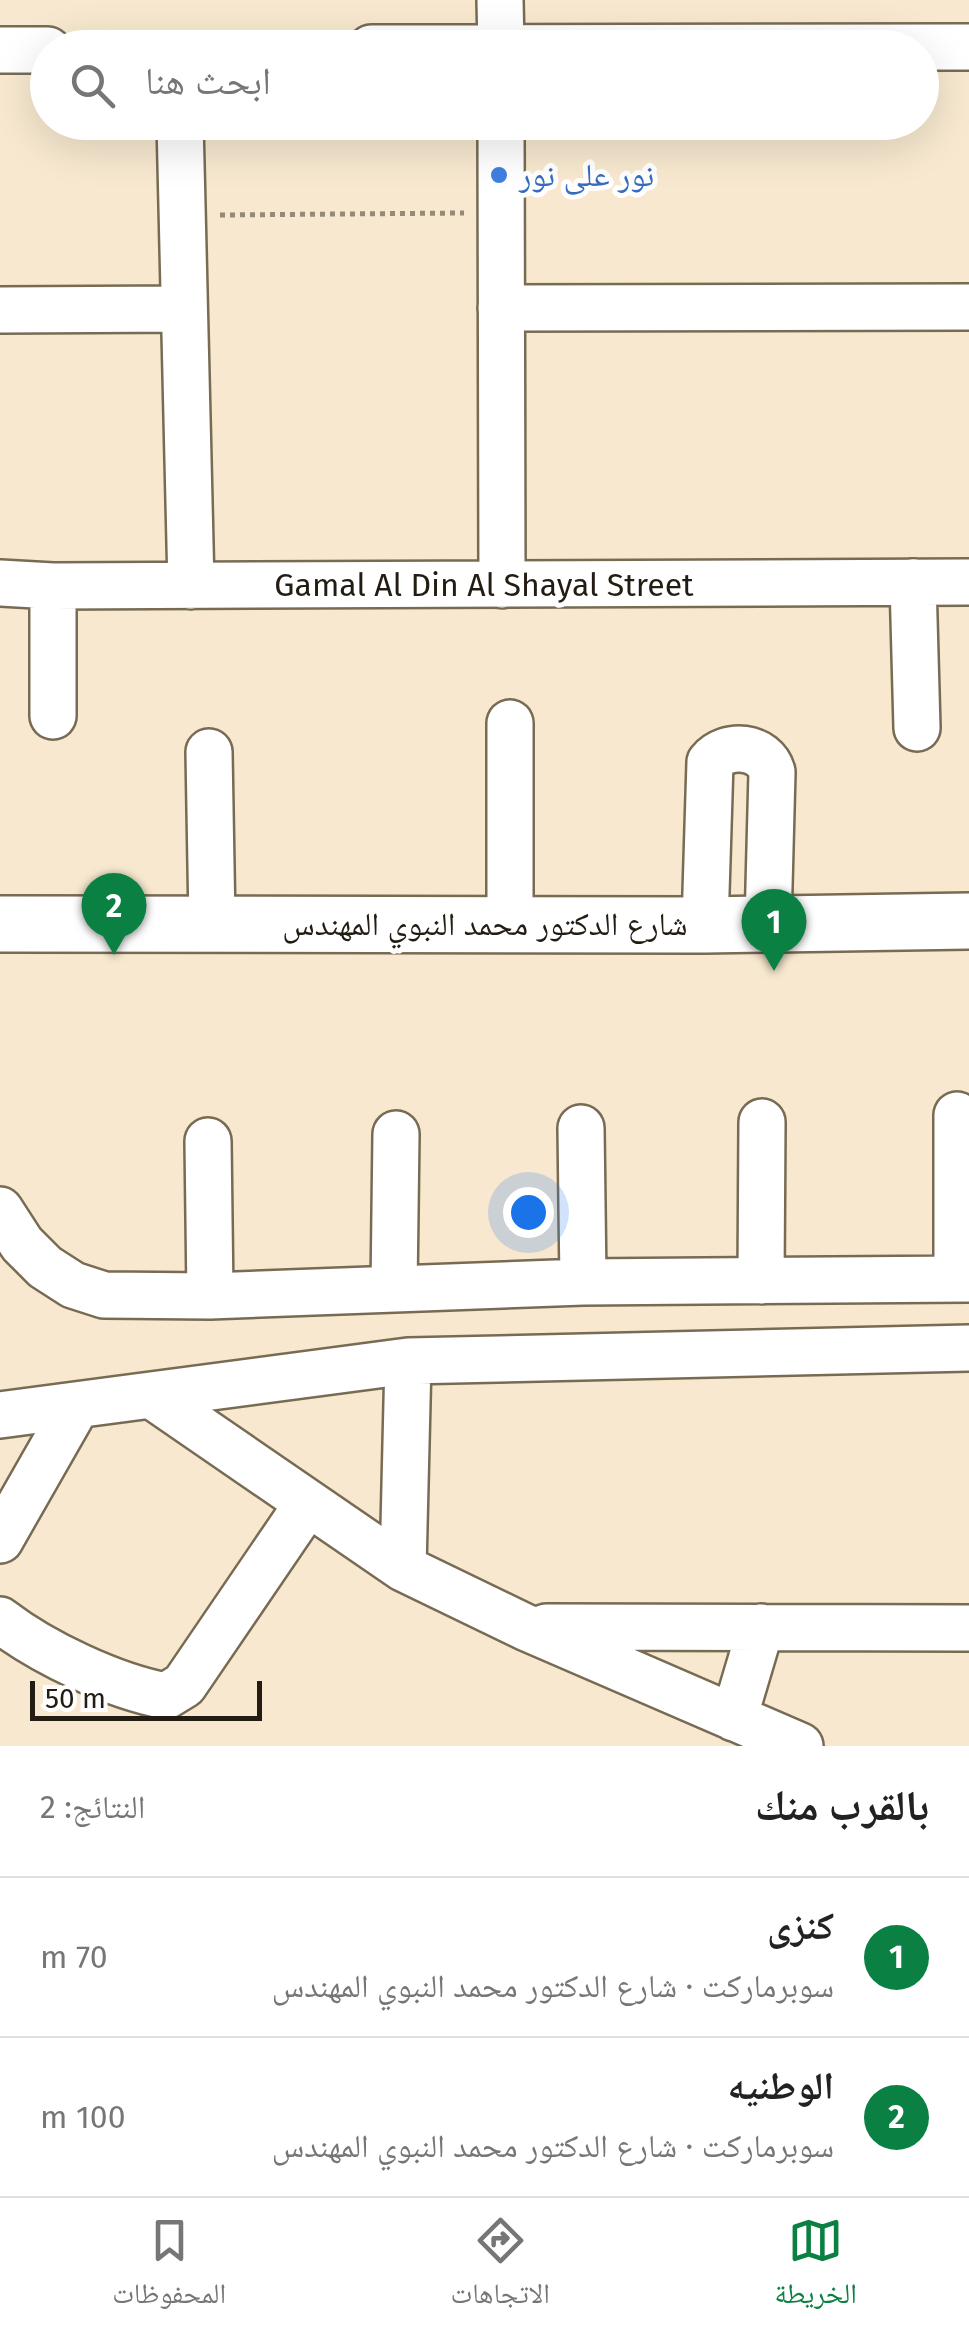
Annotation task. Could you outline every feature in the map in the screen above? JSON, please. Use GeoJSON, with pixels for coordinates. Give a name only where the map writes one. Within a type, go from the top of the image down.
{"type":"FeatureCollection","features":[{"type":"Feature","properties":{"kind":"main road","name":"شارع الدكتور محمد النبوي المهندس"},"geometry":{"type":"LineString","coordinates":[[0,924],[705,925],[969,921]]}},
{"type":"Feature","properties":{"kind":"street"},"geometry":{"type":"LineString","coordinates":[[500,0],[500,30]]}},
{"type":"Feature","properties":{"kind":"street"},"geometry":{"type":"LineString","coordinates":[[939,48],[969,48]]}},
{"type":"Feature","properties":{"kind":"street"},"geometry":{"type":"LineString","coordinates":[[0,50],[30,50]]}},
{"type":"Feature","properties":{"kind":"street"},"geometry":{"type":"LineString","coordinates":[[180,140],[190,586]]}},
{"type":"Feature","properties":{"kind":"street"},"geometry":{"type":"LineString","coordinates":[[501,140],[502,586]]}},
{"type":"Feature","properties":{"kind":"street"},"geometry":{"type":"LineString","coordinates":[[502,308],[969,307]]}},
{"type":"Feature","properties":{"kind":"street"},"geometry":{"type":"LineString","coordinates":[[0,310],[184,309]]}},
{"type":"Feature","properties":{"kind":"street"},"geometry":{"type":"LineString","coordinates":[[913,582],[917,728]]}},
{"type":"Feature","properties":{"kind":"street","name":"Gamal Al Din Al Shayal Street"},"geometry":{"type":"LineString","coordinates":[[0,583],[502,586],[969,582]]}},
{"type":"Feature","properties":{"kind":"street"},"geometry":{"type":"LineString","coordinates":[[53,586],[53,716]]}},
{"type":"Feature","properties":{"kind":"street"},"geometry":{"type":"LineString","coordinates":[[510,723],[510,922]]}},
{"type":"Feature","properties":{"kind":"street"},"geometry":{"type":"LineString","coordinates":[[705,925],[710,762],[726,750],[757,752],[770,764],[768,924]]}},
{"type":"Feature","properties":{"kind":"street"},"geometry":{"type":"LineString","coordinates":[[210,752],[212,924]]}},
{"type":"Feature","properties":{"kind":"street"},"geometry":{"type":"LineString","coordinates":[[0,1210],[22,1244],[45,1267],[73,1284],[104,1295],[210,1296],[583,1282],[965,1276],[957,1116]]}},
{"type":"Feature","properties":{"kind":"street"},"geometry":{"type":"LineString","coordinates":[[761,1281],[762,1122]]}},
{"type":"Feature","properties":{"kind":"street"},"geometry":{"type":"LineString","coordinates":[[581,1128],[583,1282]]}},
{"type":"Feature","properties":{"kind":"street"},"geometry":{"type":"LineString","coordinates":[[394,1289],[396,1134]]}},
{"type":"Feature","properties":{"kind":"street"},"geometry":{"type":"LineString","coordinates":[[208,1141],[210,1296]]}},
{"type":"Feature","properties":{"kind":"street"},"geometry":{"type":"LineString","coordinates":[[0,1415],[408,1362],[969,1348]]}},
{"type":"Feature","properties":{"kind":"street"},"geometry":{"type":"LineString","coordinates":[[403,1568],[408,1362]]}},
{"type":"Feature","properties":{"kind":"street"},"geometry":{"type":"LineString","coordinates":[[151,1395],[403,1568],[524,1627],[800,1746]]}},
{"type":"Feature","properties":{"kind":"street"},"geometry":{"type":"LineString","coordinates":[[0,1540],[77,1406]]}},
{"type":"Feature","properties":{"kind":"street"},"geometry":{"type":"LineString","coordinates":[[0,1620],[72,1661],[139,1691],[166,1696],[184,1685],[308,1503]]}},
{"type":"Feature","properties":{"kind":"street"},"geometry":{"type":"LineString","coordinates":[[524,1627],[969,1628]]}},
{"type":"Feature","properties":{"kind":"street"},"geometry":{"type":"LineString","coordinates":[[734,1718],[760,1628]]}},
{"type":"Feature","properties":{"kind":"path"},"geometry":{"type":"LineString","coordinates":[[182,215],[501,212]]}},
{"type":"Feature","properties":{"kind":"place","name":"نور على نور"},"geometry":{"type":"Point","coordinates":[499,175]}},
{"type":"Feature","properties":{"kind":"place","name":"الوطنيه"},"geometry":{"type":"Point","coordinates":[114,955]}},
{"type":"Feature","properties":{"kind":"place","name":"كنزى"},"geometry":{"type":"Point","coordinates":[774,971]}}]}
